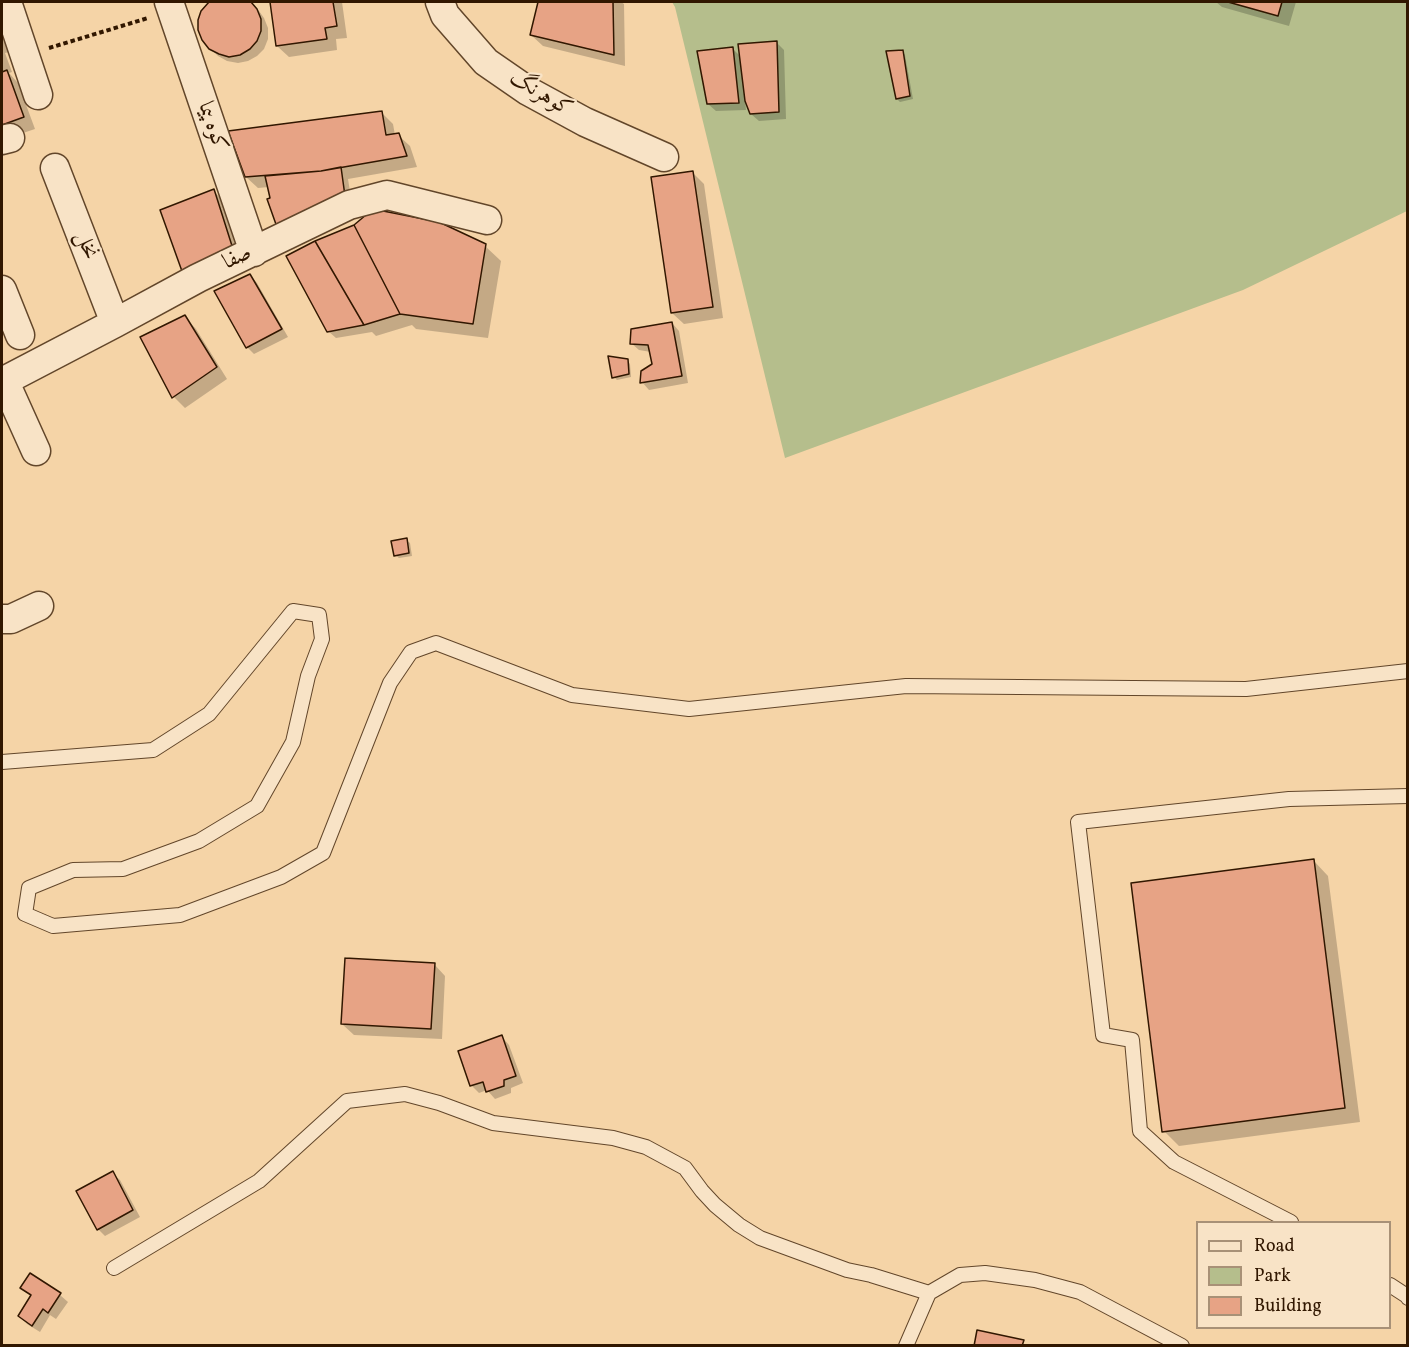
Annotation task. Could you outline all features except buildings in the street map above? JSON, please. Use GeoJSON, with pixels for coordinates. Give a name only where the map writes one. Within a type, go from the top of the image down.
{"type":"FeatureCollection","features":[{"type":"Feature","properties":{"kind":"street"},"geometry":{"type":"LineString","coordinates":[[7,2],[38,95]]}},
{"type":"Feature","properties":{"kind":"street","name":"کوهرنگ"},"geometry":{"type":"LineString","coordinates":[[440,2],[445,15],[486,62],[528,91],[585,122],[664,157]]}},
{"type":"Feature","properties":{"kind":"street","name":"کوه پیما"},"geometry":{"type":"LineString","coordinates":[[170,6],[254,252]]}},
{"type":"Feature","properties":{"kind":"street","name":"نخل"},"geometry":{"type":"LineString","coordinates":[[55,168],[115,323]]}},
{"type":"Feature","properties":{"kind":"street","name":"صفا"},"geometry":{"type":"LineString","coordinates":[[3,381],[198,278],[349,205],[387,195],[487,220]]}},
{"type":"Feature","properties":{"kind":"street"},"geometry":{"type":"LineString","coordinates":[[2,290],[20,335]]}},
{"type":"Feature","properties":{"kind":"street"},"geometry":{"type":"LineString","coordinates":[[3,381],[36,450]]}},
{"type":"Feature","properties":{"kind":"street"},"geometry":{"type":"LineString","coordinates":[[2,619],[11,619],[39,606]]}},
{"type":"Feature","properties":{"kind":"lane"},"geometry":{"type":"LineString","coordinates":[[2,762],[153,750],[209,714],[293,611],[319,615],[322,639],[308,676],[293,742],[257,806],[199,841],[123,869],[73,870],[29,888],[25,914],[53,927],[180,915],[281,877],[323,853],[390,683],[411,652],[436,643],[572,695],[689,709],[906,686],[1246,689],[1407,671]]}},
{"type":"Feature","properties":{"kind":"lane"},"geometry":{"type":"LineString","coordinates":[[1289,1221],[1174,1162],[1140,1131],[1132,1040],[1103,1035],[1078,822],[1288,799],[1407,796]]}},
{"type":"Feature","properties":{"kind":"lane"},"geometry":{"type":"LineString","coordinates":[[114,1268],[259,1181],[347,1101],[405,1094],[439,1103],[493,1123],[613,1138],[646,1147],[685,1168],[715,1205],[739,1226],[760,1238],[847,1270],[872,1275],[929,1293]]}},
{"type":"Feature","properties":{"kind":"lane"},"geometry":{"type":"LineString","coordinates":[[906,1346],[929,1293],[960,1275],[985,1273],[1035,1280],[1080,1292],[1182,1346]]}},
{"type":"Feature","properties":{"kind":"lane"},"geometry":{"type":"LineString","coordinates":[[1391,1286],[1407,1298]]}},
{"type":"Feature","properties":{"kind":"path"},"geometry":{"type":"LineString","coordinates":[[24,56],[170,6]]}},
{"type":"Feature","properties":{"kind":"green space"},"geometry":{"type":"Polygon","coordinates":[[[672,2],[1407,2],[1407,211],[1243,290],[785,458],[672,2]]]}}]}
